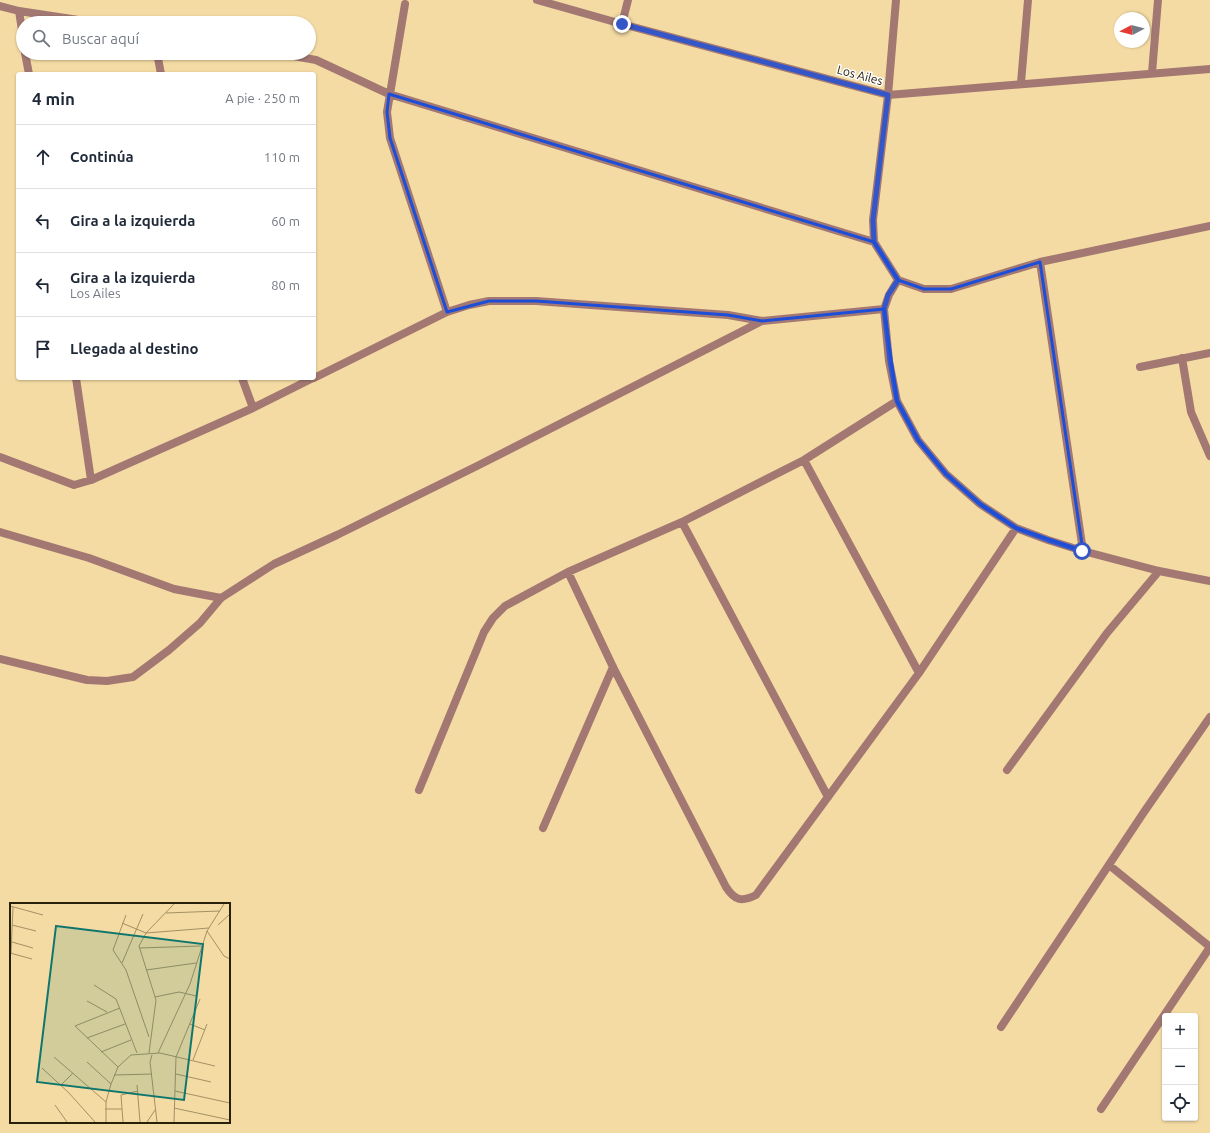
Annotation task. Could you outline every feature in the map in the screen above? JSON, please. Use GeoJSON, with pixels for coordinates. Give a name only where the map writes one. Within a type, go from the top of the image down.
{"type":"FeatureCollection","features":[{"type":"Feature","properties":{"kind":"street","name":"Los Ailes"},"geometry":{"type":"LineString","coordinates":[[537,0],[888,95],[1210,68]]}},
{"type":"Feature","properties":{"kind":"street"},"geometry":{"type":"LineString","coordinates":[[622,24],[628,0]]}},
{"type":"Feature","properties":{"kind":"street"},"geometry":{"type":"LineString","coordinates":[[896,0],[888,95],[873,220],[874,242],[898,280],[924,289],[951,290],[1040,262],[1210,226]]}},
{"type":"Feature","properties":{"kind":"street"},"geometry":{"type":"LineString","coordinates":[[1021,83],[1028,0]]}},
{"type":"Feature","properties":{"kind":"street"},"geometry":{"type":"LineString","coordinates":[[1152,73],[1158,0]]}},
{"type":"Feature","properties":{"kind":"street"},"geometry":{"type":"LineString","coordinates":[[405,4],[387,112],[390,138],[447,312]]}},
{"type":"Feature","properties":{"kind":"street"},"geometry":{"type":"LineString","coordinates":[[0,6],[19,11],[52,16]]}},
{"type":"Feature","properties":{"kind":"street"},"geometry":{"type":"LineString","coordinates":[[19,11],[20,16]]}},
{"type":"Feature","properties":{"kind":"street"},"geometry":{"type":"LineString","coordinates":[[27,60],[29,72]]}},
{"type":"Feature","properties":{"kind":"street"},"geometry":{"type":"LineString","coordinates":[[159,60],[160,72]]}},
{"type":"Feature","properties":{"kind":"street"},"geometry":{"type":"LineString","coordinates":[[316,60],[390,94],[874,242]]}},
{"type":"Feature","properties":{"kind":"street"},"geometry":{"type":"LineString","coordinates":[[1040,262],[1082,551]]}},
{"type":"Feature","properties":{"kind":"street"},"geometry":{"type":"LineString","coordinates":[[898,280],[888,295],[884,309],[890,361],[897,401],[918,440],[946,474],[980,504],[1016,528],[1082,551],[1158,571],[1210,581]]}},
{"type":"Feature","properties":{"kind":"street"},"geometry":{"type":"LineString","coordinates":[[316,377],[447,312],[489,301],[536,301],[728,316],[762,321],[884,309]]}},
{"type":"Feature","properties":{"kind":"street"},"geometry":{"type":"LineString","coordinates":[[0,659],[87,680],[107,681],[133,677],[169,650],[200,623],[221,598],[274,564],[337,535],[442,483],[762,321]]}},
{"type":"Feature","properties":{"kind":"street"},"geometry":{"type":"LineString","coordinates":[[1140,367],[1210,353]]}},
{"type":"Feature","properties":{"kind":"street"},"geometry":{"type":"LineString","coordinates":[[1182,358],[1191,412],[1210,456]]}},
{"type":"Feature","properties":{"kind":"street"},"geometry":{"type":"LineString","coordinates":[[76,380],[91,480]]}},
{"type":"Feature","properties":{"kind":"street"},"geometry":{"type":"LineString","coordinates":[[243,380],[253,408]]}},
{"type":"Feature","properties":{"kind":"street"},"geometry":{"type":"LineString","coordinates":[[0,457],[74,485],[91,480],[253,408],[310,380]]}},
{"type":"Feature","properties":{"kind":"street"},"geometry":{"type":"LineString","coordinates":[[419,790],[484,632],[493,618],[505,606],[568,572],[682,522],[804,460],[897,401]]}},
{"type":"Feature","properties":{"kind":"street"},"geometry":{"type":"LineString","coordinates":[[804,460],[919,673]]}},
{"type":"Feature","properties":{"kind":"street"},"geometry":{"type":"LineString","coordinates":[[682,522],[828,798]]}},
{"type":"Feature","properties":{"kind":"street"},"geometry":{"type":"LineString","coordinates":[[568,572],[613,667],[722,880],[731,896],[738,899],[747,899],[756,895],[919,673],[1016,528]]}},
{"type":"Feature","properties":{"kind":"street"},"geometry":{"type":"LineString","coordinates":[[0,532],[89,558],[174,589],[221,598]]}},
{"type":"Feature","properties":{"kind":"street"},"geometry":{"type":"LineString","coordinates":[[1007,770],[1107,633],[1158,571]]}},
{"type":"Feature","properties":{"kind":"street"},"geometry":{"type":"LineString","coordinates":[[543,828],[613,667]]}},
{"type":"Feature","properties":{"kind":"street"},"geometry":{"type":"LineString","coordinates":[[1001,1027],[1144,812],[1210,717]]}},
{"type":"Feature","properties":{"kind":"street"},"geometry":{"type":"LineString","coordinates":[[1101,1109],[1210,947],[1109,865]]}},
{"type":"Feature","properties":{"kind":"highlighted area"},"geometry":{"type":"Polygon","coordinates":[[[389,94],[874,242],[898,280],[924,289],[951,289],[1040,262],[1083,551],[1016,528],[980,504],[946,474],[918,440],[897,401],[884,309],[762,321],[728,315],[536,301],[489,301],[447,312],[390,138],[387,112],[389,94]]]}},
{"type":"Feature","properties":{"kind":"route"},"geometry":{"type":"LineString","coordinates":[[622,24],[888,95],[873,220],[874,242],[898,280],[888,295],[884,309],[890,361],[897,401],[918,440],[946,474],[980,504],[1016,528],[1082,551]]}}]}
